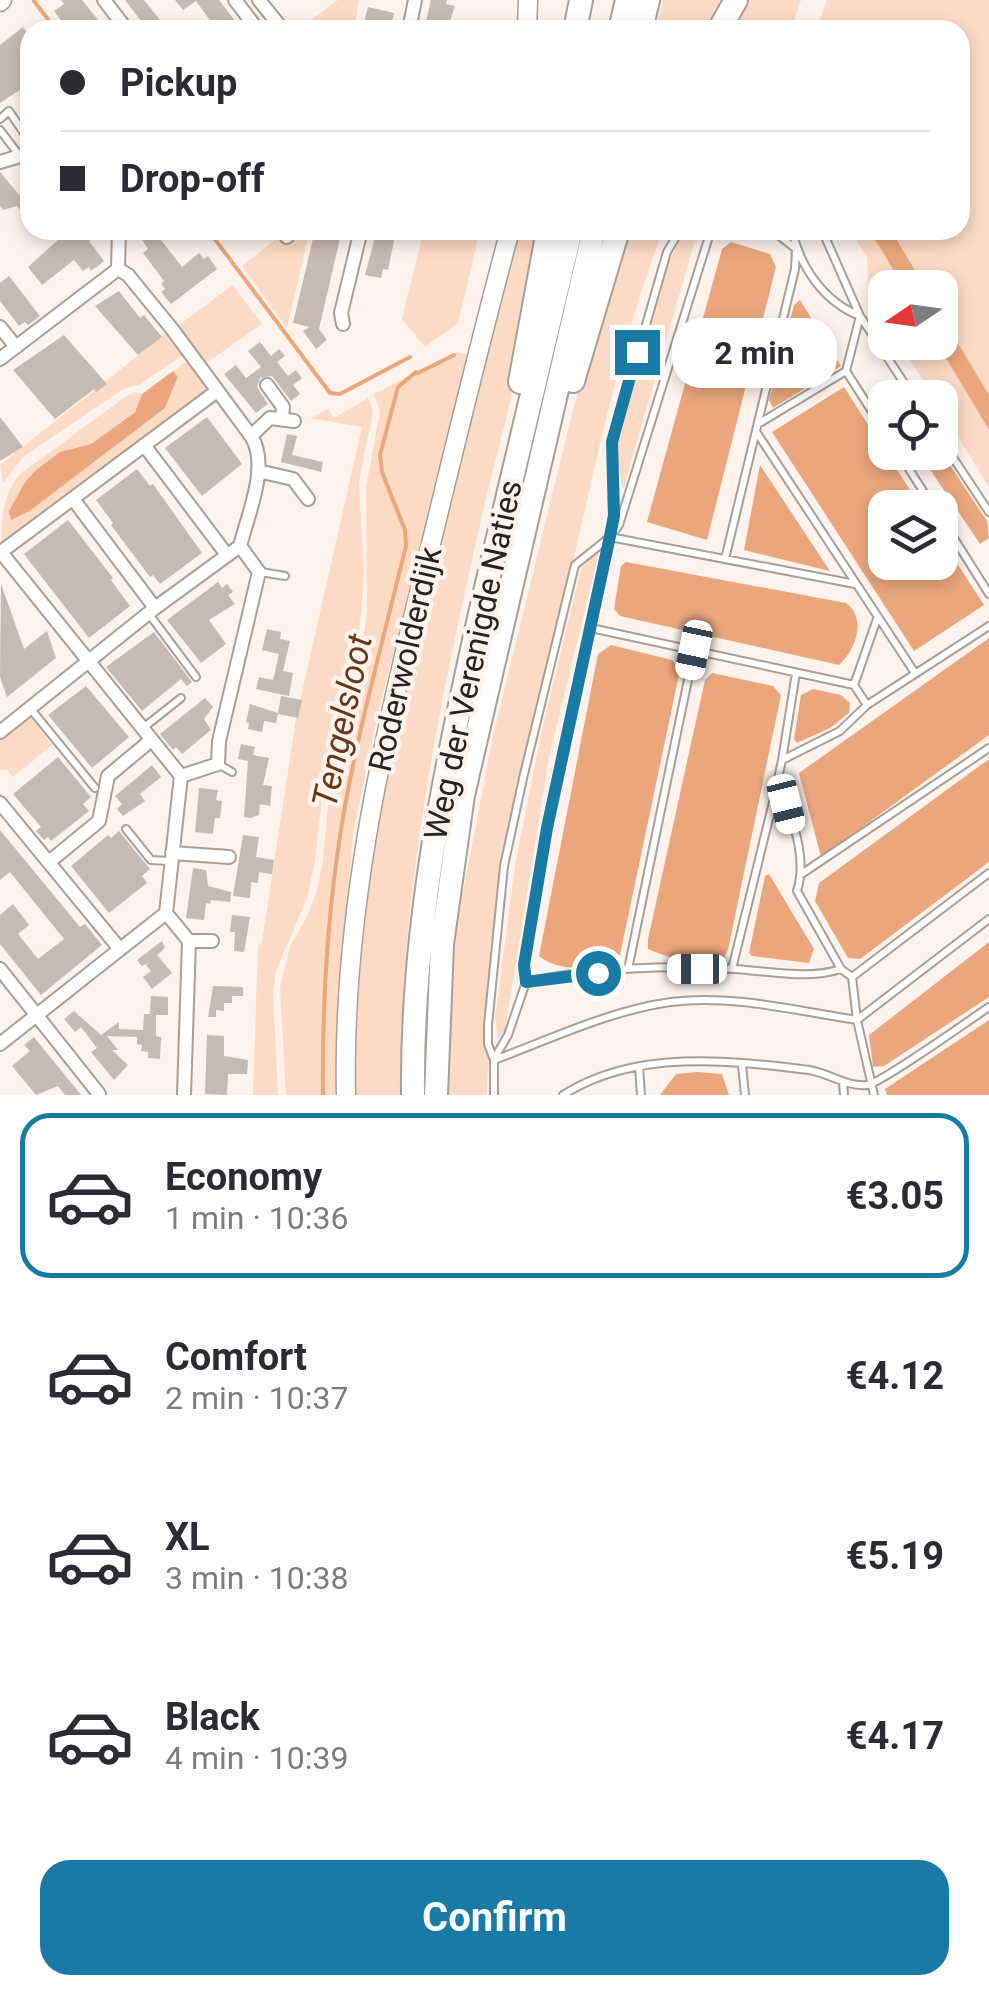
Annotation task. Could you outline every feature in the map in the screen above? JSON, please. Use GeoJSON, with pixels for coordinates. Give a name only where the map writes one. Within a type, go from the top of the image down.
{"type":"FeatureCollection","features":[{"type":"Feature","properties":{"kind":"highway"},"geometry":{"type":"LineString","coordinates":[[494,554],[546,240]]}},
{"type":"Feature","properties":{"kind":"highway","name":"Weg der Verenigde Naties"},"geometry":{"type":"LineString","coordinates":[[413,1095],[419,959],[436,823],[454,728],[569,240]]}},
{"type":"Feature","properties":{"kind":"highway","name":"Weg der Verenigde Naties"},"geometry":{"type":"LineString","coordinates":[[436,1095],[439,986],[454,845],[480,713],[592,240]]}},
{"type":"Feature","properties":{"kind":"highway"},"geometry":{"type":"LineString","coordinates":[[506,604],[615,240]]}},
{"type":"Feature","properties":{"kind":"street"},"geometry":{"type":"LineString","coordinates":[[104,0],[119,20]]}},
{"type":"Feature","properties":{"kind":"street"},"geometry":{"type":"LineString","coordinates":[[235,0],[250,20]]}},
{"type":"Feature","properties":{"kind":"street"},"geometry":{"type":"LineString","coordinates":[[118,269],[119,240]]}},
{"type":"Feature","properties":{"kind":"street"},"geometry":{"type":"LineString","coordinates":[[343,324],[341,313],[359,240]]}},
{"type":"Feature","properties":{"kind":"street","name":"Roderwolderdijk"},"geometry":{"type":"LineString","coordinates":[[346,1095],[348,969],[372,801],[407,641],[507,240]]}},
{"type":"Feature","properties":{"kind":"street"},"geometry":{"type":"LineString","coordinates":[[0,359],[118,269]]}},
{"type":"Feature","properties":{"kind":"street"},"geometry":{"type":"LineString","coordinates":[[0,732],[152,610],[240,546],[260,454],[252,436],[150,302],[128,275],[118,269]]}},
{"type":"Feature","properties":{"kind":"street"},"geometry":{"type":"LineString","coordinates":[[0,327],[16,347]]}},
{"type":"Feature","properties":{"kind":"street"},"geometry":{"type":"LineString","coordinates":[[252,436],[270,418],[288,420],[267,386]]}},
{"type":"Feature","properties":{"kind":"street"},"geometry":{"type":"LineString","coordinates":[[184,1095],[190,941],[166,913],[180,776],[0,552],[217,391]]}},
{"type":"Feature","properties":{"kind":"street"},"geometry":{"type":"LineString","coordinates":[[144,445],[227,555]]}},
{"type":"Feature","properties":{"kind":"street"},"geometry":{"type":"LineString","coordinates":[[258,471],[293,479],[308,499]]}},
{"type":"Feature","properties":{"kind":"street"},"geometry":{"type":"LineString","coordinates":[[73,499],[152,610]]}},
{"type":"Feature","properties":{"kind":"street"},"geometry":{"type":"LineString","coordinates":[[180,776],[218,764],[218,741],[259,572],[240,546]]}},
{"type":"Feature","properties":{"kind":"street"},"geometry":{"type":"LineString","coordinates":[[49,862],[99,821],[108,776],[150,742]]}},
{"type":"Feature","properties":{"kind":"street"},"geometry":{"type":"LineString","coordinates":[[0,803],[118,948]]}},
{"type":"Feature","properties":{"kind":"street"},"geometry":{"type":"LineString","coordinates":[[172,857],[229,858]]}},
{"type":"Feature","properties":{"kind":"street"},"geometry":{"type":"LineString","coordinates":[[0,1044],[166,913]]}},
{"type":"Feature","properties":{"kind":"street"},"geometry":{"type":"LineString","coordinates":[[190,941],[212,942]]}},
{"type":"Feature","properties":{"kind":"street"},"geometry":{"type":"LineString","coordinates":[[0,970],[99,1094]]}},
{"type":"Feature","properties":{"kind":"lane"},"geometry":{"type":"LineString","coordinates":[[0,118],[9,112],[20,122]]}},
{"type":"Feature","properties":{"kind":"lane"},"geometry":{"type":"LineString","coordinates":[[0,130],[20,150]]}},
{"type":"Feature","properties":{"kind":"lane"},"geometry":{"type":"LineString","coordinates":[[494,1060],[508,1035],[526,982],[524,965],[547,828],[614,516],[612,442],[667,252],[674,240]]}},
{"type":"Feature","properties":{"kind":"lane"},"geometry":{"type":"LineString","coordinates":[[494,1095],[494,1060],[488,1044],[504,866],[575,566],[618,525],[707,240]]}},
{"type":"Feature","properties":{"kind":"lane"},"geometry":{"type":"LineString","coordinates":[[785,240],[796,249],[812,279],[846,310],[860,316]]}},
{"type":"Feature","properties":{"kind":"lane"},"geometry":{"type":"LineString","coordinates":[[725,559],[795,268],[794,240]]}},
{"type":"Feature","properties":{"kind":"lane"},"geometry":{"type":"LineString","coordinates":[[826,240],[860,316],[902,380]]}},
{"type":"Feature","properties":{"kind":"lane"},"geometry":{"type":"LineString","coordinates":[[757,428],[846,371],[860,316]]}},
{"type":"Feature","properties":{"kind":"lane"},"geometry":{"type":"LineString","coordinates":[[846,371],[868,405]]}},
{"type":"Feature","properties":{"kind":"lane"},"geometry":{"type":"LineString","coordinates":[[757,428],[915,674]]}},
{"type":"Feature","properties":{"kind":"lane"},"geometry":{"type":"LineString","coordinates":[[958,465],[989,512]]}},
{"type":"Feature","properties":{"kind":"lane"},"geometry":{"type":"LineString","coordinates":[[610,536],[856,584]]}},
{"type":"Feature","properties":{"kind":"lane"},"geometry":{"type":"LineString","coordinates":[[958,545],[989,594]]}},
{"type":"Feature","properties":{"kind":"lane"},"geometry":{"type":"LineString","coordinates":[[259,572],[285,576]]}},
{"type":"Feature","properties":{"kind":"lane"},"geometry":{"type":"LineString","coordinates":[[152,610],[196,678]]}},
{"type":"Feature","properties":{"kind":"lane"},"geometry":{"type":"LineString","coordinates":[[854,685],[877,619]]}},
{"type":"Feature","properties":{"kind":"lane"},"geometry":{"type":"LineString","coordinates":[[782,760],[840,731],[867,705],[989,626]]}},
{"type":"Feature","properties":{"kind":"lane"},"geometry":{"type":"LineString","coordinates":[[591,628],[854,685],[867,705]]}},
{"type":"Feature","properties":{"kind":"lane"},"geometry":{"type":"LineString","coordinates":[[628,969],[694,650]]}},
{"type":"Feature","properties":{"kind":"lane"},"geometry":{"type":"LineString","coordinates":[[732,968],[776,788],[796,673]]}},
{"type":"Feature","properties":{"kind":"lane"},"geometry":{"type":"LineString","coordinates":[[141,729],[181,698]]}},
{"type":"Feature","properties":{"kind":"lane"},"geometry":{"type":"LineString","coordinates":[[30,708],[95,788]]}},
{"type":"Feature","properties":{"kind":"lane"},"geometry":{"type":"LineString","coordinates":[[802,873],[989,748]]}},
{"type":"Feature","properties":{"kind":"lane"},"geometry":{"type":"LineString","coordinates":[[218,764],[232,772]]}},
{"type":"Feature","properties":{"kind":"lane"},"geometry":{"type":"LineString","coordinates":[[776,788],[786,804],[802,873],[797,891],[842,969],[852,977],[874,1095]]}},
{"type":"Feature","properties":{"kind":"lane"},"geometry":{"type":"LineString","coordinates":[[126,828],[151,860],[172,857]]}},
{"type":"Feature","properties":{"kind":"lane"},"geometry":{"type":"LineString","coordinates":[[852,977],[989,873]]}},
{"type":"Feature","properties":{"kind":"lane"},"geometry":{"type":"LineString","coordinates":[[494,1060],[622,1014],[672,1002],[718,1000],[857,1020],[989,919]]}},
{"type":"Feature","properties":{"kind":"lane"},"geometry":{"type":"LineString","coordinates":[[526,982],[628,969],[732,968],[817,977],[842,969]]}},
{"type":"Feature","properties":{"kind":"lane"},"geometry":{"type":"LineString","coordinates":[[563,1095],[580,1084],[639,1066],[686,1060],[814,1071],[843,1082],[870,1085],[989,1007]]}},
{"type":"Feature","properties":{"kind":"lane"},"geometry":{"type":"LineString","coordinates":[[742,1065],[745,1095]]}},
{"type":"Feature","properties":{"kind":"lane"},"geometry":{"type":"LineString","coordinates":[[639,1066],[641,1095]]}},
{"type":"Feature","properties":{"kind":"lane"},"geometry":{"type":"LineString","coordinates":[[843,1082],[844,1095]]}},
{"type":"Feature","properties":{"kind":"shaded area"},"geometry":{"type":"Polygon","coordinates":[[[338,0],[359,0],[356,20],[311,20],[338,0]]]}},
{"type":"Feature","properties":{"kind":"shaded area"},"geometry":{"type":"Polygon","coordinates":[[[663,0],[728,0],[717,20],[658,20],[663,0]]]}},
{"type":"Feature","properties":{"kind":"shaded area"},"geometry":{"type":"Polygon","coordinates":[[[746,0],[801,0],[794,20],[735,20],[746,0]]]}},
{"type":"Feature","properties":{"kind":"shaded area"},"geometry":{"type":"Polygon","coordinates":[[[827,0],[989,0],[989,395],[958,343],[958,270],[915,270],[897,240],[970,240],[970,20],[820,20],[827,0]]]}},
{"type":"Feature","properties":{"kind":"shaded area"},"geometry":{"type":"Polygon","coordinates":[[[275,240],[308,240],[287,328],[242,266],[275,240]]]}},
{"type":"Feature","properties":{"kind":"shaded area"},"geometry":{"type":"Polygon","coordinates":[[[422,240],[478,240],[458,323],[425,347],[402,319],[422,240]]]}},
{"type":"Feature","properties":{"kind":"shaded area"},"geometry":{"type":"Polygon","coordinates":[[[513,240],[535,240],[513,387],[465,591],[424,805],[406,949],[400,1095],[351,1095],[357,951],[381,781],[513,240]]]}},
{"type":"Feature","properties":{"kind":"shaded area"},"geometry":{"type":"Polygon","coordinates":[[[627,240],[659,240],[609,407],[523,772],[499,933],[487,1095],[447,1095],[456,928],[493,736],[574,406],[627,240]]]}},
{"type":"Feature","properties":{"kind":"shaded area"},"geometry":{"type":"Polygon","coordinates":[[[680,240],[697,240],[623,490],[614,447],[663,274],[680,240]]]}},
{"type":"Feature","properties":{"kind":"shaded area"},"geometry":{"type":"Polygon","coordinates":[[[856,240],[875,240],[894,270],[868,270],[868,276],[867,258],[856,240]]]}},
{"type":"Feature","properties":{"kind":"shaded area"},"geometry":{"type":"Polygon","coordinates":[[[875,240],[897,240],[915,270],[894,270],[875,240]]]}},
{"type":"Feature","properties":{"kind":"shaded area"},"geometry":{"type":"Polygon","coordinates":[[[731,242],[770,254],[776,267],[707,540],[647,522],[722,249],[731,242]]]}},
{"type":"Feature","properties":{"kind":"shaded area"},"geometry":{"type":"Polygon","coordinates":[[[233,285],[262,324],[206,363],[178,326],[233,285]]]}},
{"type":"Feature","properties":{"kind":"shaded area"},"geometry":{"type":"Polygon","coordinates":[[[800,300],[841,366],[773,408],[769,400],[794,305],[800,300]]]}},
{"type":"Feature","properties":{"kind":"shaded area"},"geometry":{"type":"Polygon","coordinates":[[[168,332],[184,354],[141,384],[123,389],[23,457],[3,483],[0,465],[168,332]]]}},
{"type":"Feature","properties":{"kind":"shaded area"},"geometry":{"type":"Polygon","coordinates":[[[958,343],[989,395],[989,430],[947,360],[958,360],[958,343]]]}},
{"type":"Feature","properties":{"kind":"shaded area"},"geometry":{"type":"Polygon","coordinates":[[[456,352],[469,354],[377,718],[353,834],[337,1095],[286,1095],[280,988],[290,946],[317,891],[332,764],[357,680],[367,613],[366,488],[380,411],[374,394],[456,352]]]}},
{"type":"Feature","properties":{"kind":"shaded area"},"geometry":{"type":"Polygon","coordinates":[[[189,360],[211,390],[2,546],[4,508],[19,475],[121,400],[134,392],[142,394],[135,411],[91,444],[60,452],[25,482],[9,511],[31,510],[165,408],[178,378],[173,371],[189,360]]]}},
{"type":"Feature","properties":{"kind":"shaded area"},"geometry":{"type":"Polygon","coordinates":[[[910,360],[947,360],[989,430],[989,487],[958,437],[958,380],[923,380],[910,360]]]}},
{"type":"Feature","properties":{"kind":"shaded area"},"geometry":{"type":"Polygon","coordinates":[[[173,371],[178,377],[165,408],[31,510],[11,520],[9,511],[36,470],[60,452],[91,444],[135,412],[142,394],[173,371]]]}},
{"type":"Feature","properties":{"kind":"shaded area"},"geometry":{"type":"Polygon","coordinates":[[[844,387],[868,424],[868,470],[897,470],[910,490],[868,490],[868,580],[958,580],[958,565],[984,605],[914,651],[772,432],[844,387]]]}},
{"type":"Feature","properties":{"kind":"shaded area"},"geometry":{"type":"Polygon","coordinates":[[[368,398],[373,411],[359,482],[364,574],[355,661],[324,779],[307,898],[276,971],[273,994],[278,1095],[253,1095],[258,946],[262,942],[296,719],[362,427],[311,418],[328,409],[334,418],[368,398]]]}},
{"type":"Feature","properties":{"kind":"shaded area"},"geometry":{"type":"Polygon","coordinates":[[[760,465],[830,571],[744,550],[760,465]]]}},
{"type":"Feature","properties":{"kind":"shaded area"},"geometry":{"type":"Polygon","coordinates":[[[930,470],[953,470],[987,521],[989,538],[980,544],[958,511],[958,490],[944,490],[930,470]]]}},
{"type":"Feature","properties":{"kind":"shaded area"},"geometry":{"type":"Polygon","coordinates":[[[600,548],[549,757],[505,1030],[498,1039],[495,1019],[515,866],[543,725],[581,569],[600,548]]]}},
{"type":"Feature","properties":{"kind":"shaded area"},"geometry":{"type":"Polygon","coordinates":[[[626,562],[846,603],[856,617],[854,643],[839,665],[620,616],[614,609],[621,566],[626,562]]]}},
{"type":"Feature","properties":{"kind":"shaded area"},"geometry":{"type":"Polygon","coordinates":[[[989,638],[989,735],[821,857],[799,773],[989,638]]]}},
{"type":"Feature","properties":{"kind":"shaded area"},"geometry":{"type":"Polygon","coordinates":[[[611,645],[672,660],[680,670],[620,955],[602,965],[568,967],[539,956],[598,654],[611,645]]]}},
{"type":"Feature","properties":{"kind":"shaded area"},"geometry":{"type":"Polygon","coordinates":[[[712,673],[773,686],[781,695],[728,950],[724,957],[686,960],[648,949],[648,939],[705,680],[712,673]]]}},
{"type":"Feature","properties":{"kind":"shaded area"},"geometry":{"type":"Polygon","coordinates":[[[813,689],[841,695],[850,703],[849,713],[830,728],[797,743],[794,739],[801,695],[813,689]]]}},
{"type":"Feature","properties":{"kind":"shaded area"},"geometry":{"type":"Polygon","coordinates":[[[29,715],[52,745],[13,777],[7,770],[0,770],[0,737],[29,715]]]}},
{"type":"Feature","properties":{"kind":"shaded area"},"geometry":{"type":"Polygon","coordinates":[[[989,759],[989,862],[860,959],[848,958],[815,901],[819,883],[989,759]]]}},
{"type":"Feature","properties":{"kind":"shaded area"},"geometry":{"type":"Polygon","coordinates":[[[769,874],[814,949],[809,963],[749,953],[765,876],[769,874]]]}},
{"type":"Feature","properties":{"kind":"shaded area"},"geometry":{"type":"Polygon","coordinates":[[[989,942],[989,997],[884,1066],[873,1067],[869,1035],[989,942]]]}},
{"type":"Feature","properties":{"kind":"shaded area"},"geometry":{"type":"Polygon","coordinates":[[[989,1020],[989,1095],[887,1095],[885,1089],[989,1020]]]}},
{"type":"Feature","properties":{"kind":"shaded area"},"geometry":{"type":"Polygon","coordinates":[[[676,1074],[722,1074],[729,1095],[660,1095],[676,1074]]]}},
{"type":"Feature","properties":{"kind":"building"},"geometry":{"type":"Polygon","coordinates":[[[61,0],[82,0],[98,20],[61,20],[54,11],[64,4],[61,0]]]}},
{"type":"Feature","properties":{"kind":"building"},"geometry":{"type":"Polygon","coordinates":[[[125,0],[144,0],[160,20],[140,20],[125,0]]]}},
{"type":"Feature","properties":{"kind":"building"},"geometry":{"type":"Polygon","coordinates":[[[175,0],[219,0],[234,20],[210,20],[196,1],[183,10],[175,0]]]}},
{"type":"Feature","properties":{"kind":"building"},"geometry":{"type":"Polygon","coordinates":[[[431,0],[447,0],[446,4],[455,6],[450,20],[426,20],[431,0]]]}},
{"type":"Feature","properties":{"kind":"building"},"geometry":{"type":"Polygon","coordinates":[[[368,7],[394,13],[392,20],[365,20],[368,7]]]}},
{"type":"Feature","properties":{"kind":"building"},"geometry":{"type":"Polygon","coordinates":[[[20,29],[20,90],[0,103],[0,45],[20,29]]]}},
{"type":"Feature","properties":{"kind":"building"},"geometry":{"type":"Polygon","coordinates":[[[0,172],[20,196],[20,210],[17,206],[3,210],[0,172]]]}},
{"type":"Feature","properties":{"kind":"building"},"geometry":{"type":"Polygon","coordinates":[[[58,240],[90,240],[104,261],[91,271],[89,267],[83,271],[74,260],[42,285],[28,267],[58,240]]]}},
{"type":"Feature","properties":{"kind":"building"},"geometry":{"type":"Polygon","coordinates":[[[142,240],[161,240],[182,267],[199,253],[204,259],[208,256],[217,269],[171,304],[161,292],[165,289],[161,284],[164,281],[143,253],[148,249],[142,240]]]}},
{"type":"Feature","properties":{"kind":"building"},"geometry":{"type":"Polygon","coordinates":[[[313,240],[340,240],[319,329],[327,340],[316,349],[303,331],[309,327],[293,323],[313,240]]]}},
{"type":"Feature","properties":{"kind":"building"},"geometry":{"type":"Polygon","coordinates":[[[374,240],[394,240],[388,270],[383,269],[381,278],[365,275],[374,240]]]}},
{"type":"Feature","properties":{"kind":"building"},"geometry":{"type":"Polygon","coordinates":[[[9,276],[40,316],[28,325],[25,322],[19,326],[0,301],[0,283],[9,276]]]}},
{"type":"Feature","properties":{"kind":"building"},"geometry":{"type":"Polygon","coordinates":[[[119,291],[140,318],[144,315],[162,337],[138,355],[95,306],[119,291]]]}},
{"type":"Feature","properties":{"kind":"building"},"geometry":{"type":"Polygon","coordinates":[[[64,335],[107,384],[96,392],[94,389],[55,419],[13,370],[64,335]]]}},
{"type":"Feature","properties":{"kind":"building"},"geometry":{"type":"Polygon","coordinates":[[[260,342],[271,356],[279,349],[285,356],[277,362],[288,376],[296,370],[302,378],[293,385],[300,394],[291,401],[272,376],[260,378],[257,387],[268,404],[256,413],[224,374],[236,365],[246,378],[261,367],[248,351],[260,342]]]}},
{"type":"Feature","properties":{"kind":"building"},"geometry":{"type":"Polygon","coordinates":[[[0,417],[23,447],[0,461],[0,417]]]}},
{"type":"Feature","properties":{"kind":"building"},"geometry":{"type":"Polygon","coordinates":[[[207,417],[242,464],[202,496],[165,448],[207,417]]]}},
{"type":"Feature","properties":{"kind":"building"},"geometry":{"type":"Polygon","coordinates":[[[287,434],[297,436],[292,455],[323,462],[321,472],[281,462],[287,434]]]}},
{"type":"Feature","properties":{"kind":"building"},"geometry":{"type":"Polygon","coordinates":[[[137,469],[150,486],[153,484],[202,553],[160,584],[153,575],[150,577],[96,500],[137,469]]]}},
{"type":"Feature","properties":{"kind":"building"},"geometry":{"type":"Polygon","coordinates":[[[68,520],[130,606],[89,638],[24,554],[68,520]]]}},
{"type":"Feature","properties":{"kind":"building"},"geometry":{"type":"Polygon","coordinates":[[[218,582],[222,588],[227,584],[233,592],[228,595],[235,604],[209,620],[226,644],[201,663],[167,620],[218,582]]]}},
{"type":"Feature","properties":{"kind":"building"},"geometry":{"type":"Polygon","coordinates":[[[1,584],[24,649],[47,631],[56,658],[7,697],[0,677],[1,584]]]}},
{"type":"Feature","properties":{"kind":"building"},"geometry":{"type":"Polygon","coordinates":[[[267,629],[281,632],[280,639],[290,641],[283,671],[293,673],[289,696],[256,689],[259,677],[273,680],[279,654],[262,650],[267,629]]]}},
{"type":"Feature","properties":{"kind":"building"},"geometry":{"type":"Polygon","coordinates":[[[154,632],[192,682],[187,686],[181,679],[142,711],[106,667],[154,632]]]}},
{"type":"Feature","properties":{"kind":"building"},"geometry":{"type":"Polygon","coordinates":[[[86,686],[129,737],[92,768],[48,715],[86,686]]]}},
{"type":"Feature","properties":{"kind":"building"},"geometry":{"type":"Polygon","coordinates":[[[281,696],[302,700],[298,718],[278,714],[276,723],[264,721],[262,732],[248,729],[250,704],[278,713],[281,696]]]}},
{"type":"Feature","properties":{"kind":"building"},"geometry":{"type":"Polygon","coordinates":[[[205,698],[213,707],[204,719],[211,730],[182,754],[176,747],[173,750],[160,734],[205,698]]]}},
{"type":"Feature","properties":{"kind":"building"},"geometry":{"type":"Polygon","coordinates":[[[241,744],[255,747],[253,755],[269,758],[263,785],[272,786],[270,806],[260,804],[259,815],[250,818],[244,817],[248,761],[238,759],[241,744]]]}},
{"type":"Feature","properties":{"kind":"building"},"geometry":{"type":"Polygon","coordinates":[[[58,757],[91,797],[83,804],[89,811],[51,841],[48,837],[44,840],[36,831],[41,827],[13,794],[58,757]]]}},
{"type":"Feature","properties":{"kind":"building"},"geometry":{"type":"Polygon","coordinates":[[[152,765],[161,777],[140,794],[145,801],[123,816],[117,809],[122,804],[115,796],[152,765]]]}},
{"type":"Feature","properties":{"kind":"building"},"geometry":{"type":"Polygon","coordinates":[[[199,788],[218,790],[216,800],[222,801],[213,834],[195,832],[199,788]]]}},
{"type":"Feature","properties":{"kind":"building"},"geometry":{"type":"Polygon","coordinates":[[[0,830],[80,927],[85,924],[102,945],[41,995],[0,944],[0,915],[13,904],[29,925],[18,934],[38,959],[64,939],[10,872],[0,880],[0,830]]]}},
{"type":"Feature","properties":{"kind":"building"},"geometry":{"type":"Polygon","coordinates":[[[119,831],[150,869],[142,876],[147,883],[109,913],[71,866],[108,835],[111,838],[119,831]]]}},
{"type":"Feature","properties":{"kind":"building"},"geometry":{"type":"Polygon","coordinates":[[[243,835],[259,837],[256,857],[274,860],[272,874],[259,872],[258,883],[251,882],[250,898],[233,896],[243,835]]]}},
{"type":"Feature","properties":{"kind":"building"},"geometry":{"type":"Polygon","coordinates":[[[193,868],[206,870],[208,886],[231,892],[230,902],[206,903],[204,920],[186,918],[193,868]]]}},
{"type":"Feature","properties":{"kind":"building"},"geometry":{"type":"Polygon","coordinates":[[[232,915],[250,917],[244,952],[234,951],[232,915]]]}},
{"type":"Feature","properties":{"kind":"building"},"geometry":{"type":"Polygon","coordinates":[[[162,941],[165,948],[157,955],[172,973],[152,989],[143,977],[151,971],[146,965],[150,962],[142,966],[137,960],[162,941]]]}},
{"type":"Feature","properties":{"kind":"building"},"geometry":{"type":"Polygon","coordinates":[[[213,986],[243,987],[243,996],[232,996],[232,1003],[224,1003],[224,1011],[216,1010],[216,1017],[208,1017],[213,986]]]}},
{"type":"Feature","properties":{"kind":"building"},"geometry":{"type":"Polygon","coordinates":[[[151,996],[168,997],[168,1015],[156,1015],[160,1059],[148,1058],[148,1052],[141,1051],[142,1045],[137,1044],[137,1037],[107,1036],[118,1050],[112,1050],[128,1065],[114,1080],[91,1052],[97,1048],[81,1027],[75,1032],[64,1019],[74,1011],[101,1035],[119,1022],[119,1029],[143,1030],[144,1014],[150,1014],[151,996]]]}},
{"type":"Feature","properties":{"kind":"building"},"geometry":{"type":"Polygon","coordinates":[[[207,1035],[224,1036],[224,1056],[248,1060],[247,1074],[228,1074],[227,1095],[205,1094],[207,1035]]]}},
{"type":"Feature","properties":{"kind":"building"},"geometry":{"type":"Polygon","coordinates":[[[34,1037],[81,1095],[65,1095],[58,1086],[36,1095],[12,1066],[30,1051],[24,1045],[34,1037]]]}},
{"type":"Feature","properties":{"kind":"waterway"},"geometry":{"type":"LineString","coordinates":[[34,1],[48,20]]}},
{"type":"Feature","properties":{"kind":"waterway"},"geometry":{"type":"LineString","coordinates":[[215,240],[330,393],[340,394],[410,357]]}},
{"type":"Feature","properties":{"kind":"waterway","name":"Tengelsloot"},"geometry":{"type":"LineString","coordinates":[[418,373],[454,355]]}},
{"type":"Feature","properties":{"kind":"waterway","name":"Tengelsloot"},"geometry":{"type":"LineString","coordinates":[[323,1095],[327,950],[339,842],[358,741],[406,546],[405,530],[382,472],[380,455],[398,387],[416,372]]}},
{"type":"Feature","properties":{"kind":"route"},"geometry":{"type":"LineString","coordinates":[[598,973],[526,982],[524,965],[547,828],[614,516],[612,442],[637,352]]}}]}
